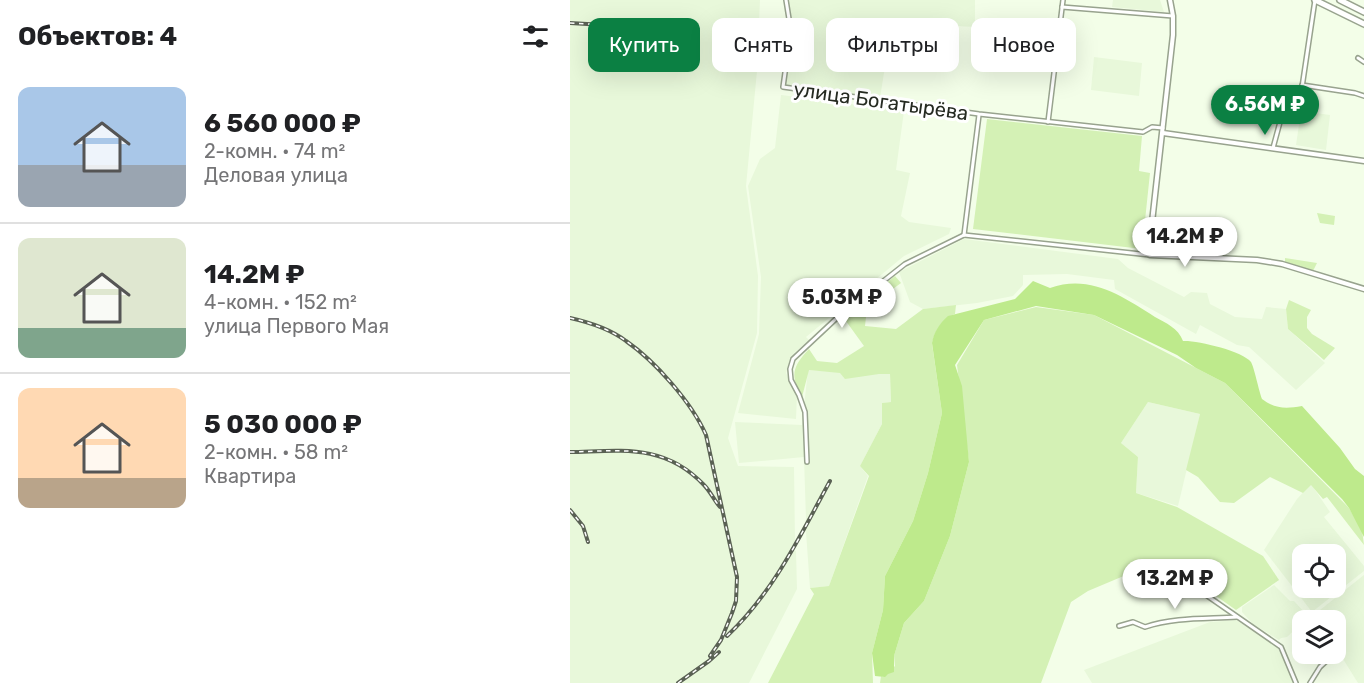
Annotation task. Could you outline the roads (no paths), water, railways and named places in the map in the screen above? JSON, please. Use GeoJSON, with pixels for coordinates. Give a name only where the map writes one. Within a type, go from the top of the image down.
{"type":"FeatureCollection","features":[{"type":"Feature","properties":{"kind":"main road"},"geometry":{"type":"LineString","coordinates":[[1315,0],[1362,24]]}},
{"type":"Feature","properties":{"kind":"main road"},"geometry":{"type":"LineString","coordinates":[[1340,0],[1364,12]]}},
{"type":"Feature","properties":{"kind":"street","name":"улица Богатырёва"},"geometry":{"type":"LineString","coordinates":[[786,0],[790,37],[783,87],[1048,122],[1143,132],[1152,127],[1163,130]]}},
{"type":"Feature","properties":{"kind":"street"},"geometry":{"type":"LineString","coordinates":[[1048,122],[1063,0]]}},
{"type":"Feature","properties":{"kind":"street"},"geometry":{"type":"LineString","coordinates":[[1150,255],[1173,16],[1170,0]]}},
{"type":"Feature","properties":{"kind":"street"},"geometry":{"type":"LineString","coordinates":[[1273,148],[1280,122],[1298,101],[1315,0]]}},
{"type":"Feature","properties":{"kind":"street"},"geometry":{"type":"LineString","coordinates":[[1062,7],[1173,16]]}},
{"type":"Feature","properties":{"kind":"street"},"geometry":{"type":"LineString","coordinates":[[1358,58],[1364,62]]}},
{"type":"Feature","properties":{"kind":"street"},"geometry":{"type":"LineString","coordinates":[[1302,85],[1364,96]]}},
{"type":"Feature","properties":{"kind":"street","name":"улица Богатырёва"},"geometry":{"type":"LineString","coordinates":[[964,235],[979,114]]}},
{"type":"Feature","properties":{"kind":"street"},"geometry":{"type":"LineString","coordinates":[[1163,130],[1364,161]]}},
{"type":"Feature","properties":{"kind":"street"},"geometry":{"type":"LineString","coordinates":[[807,462],[805,412],[791,380],[790,369],[793,359],[839,316],[905,264],[964,235],[1150,255],[1282,264],[1364,289]]}},
{"type":"Feature","properties":{"kind":"street"},"geometry":{"type":"LineString","coordinates":[[1183,579],[1281,647],[1296,683]]}},
{"type":"Feature","properties":{"kind":"street"},"geometry":{"type":"LineString","coordinates":[[1119,626],[1133,622],[1144,627],[1180,620],[1237,617]]}},
{"type":"Feature","properties":{"kind":"street"},"geometry":{"type":"LineString","coordinates":[[1310,683],[1323,664]]}},
{"type":"Feature","properties":{"kind":"railway"},"geometry":{"type":"LineString","coordinates":[[570,23],[588,24]]}},
{"type":"Feature","properties":{"kind":"railway"},"geometry":{"type":"LineString","coordinates":[[570,318],[606,330],[637,349],[682,396],[706,435],[737,577],[736,601],[732,613],[721,640],[710,656]]}},
{"type":"Feature","properties":{"kind":"railway"},"geometry":{"type":"LineString","coordinates":[[570,452],[625,451],[658,456],[689,471],[706,487],[720,507]]}},
{"type":"Feature","properties":{"kind":"railway"},"geometry":{"type":"LineString","coordinates":[[727,636],[772,583],[830,481]]}},
{"type":"Feature","properties":{"kind":"railway"},"geometry":{"type":"LineString","coordinates":[[570,510],[583,526],[588,542]]}},
{"type":"Feature","properties":{"kind":"railway"},"geometry":{"type":"LineString","coordinates":[[678,683],[719,652]]}}]}
